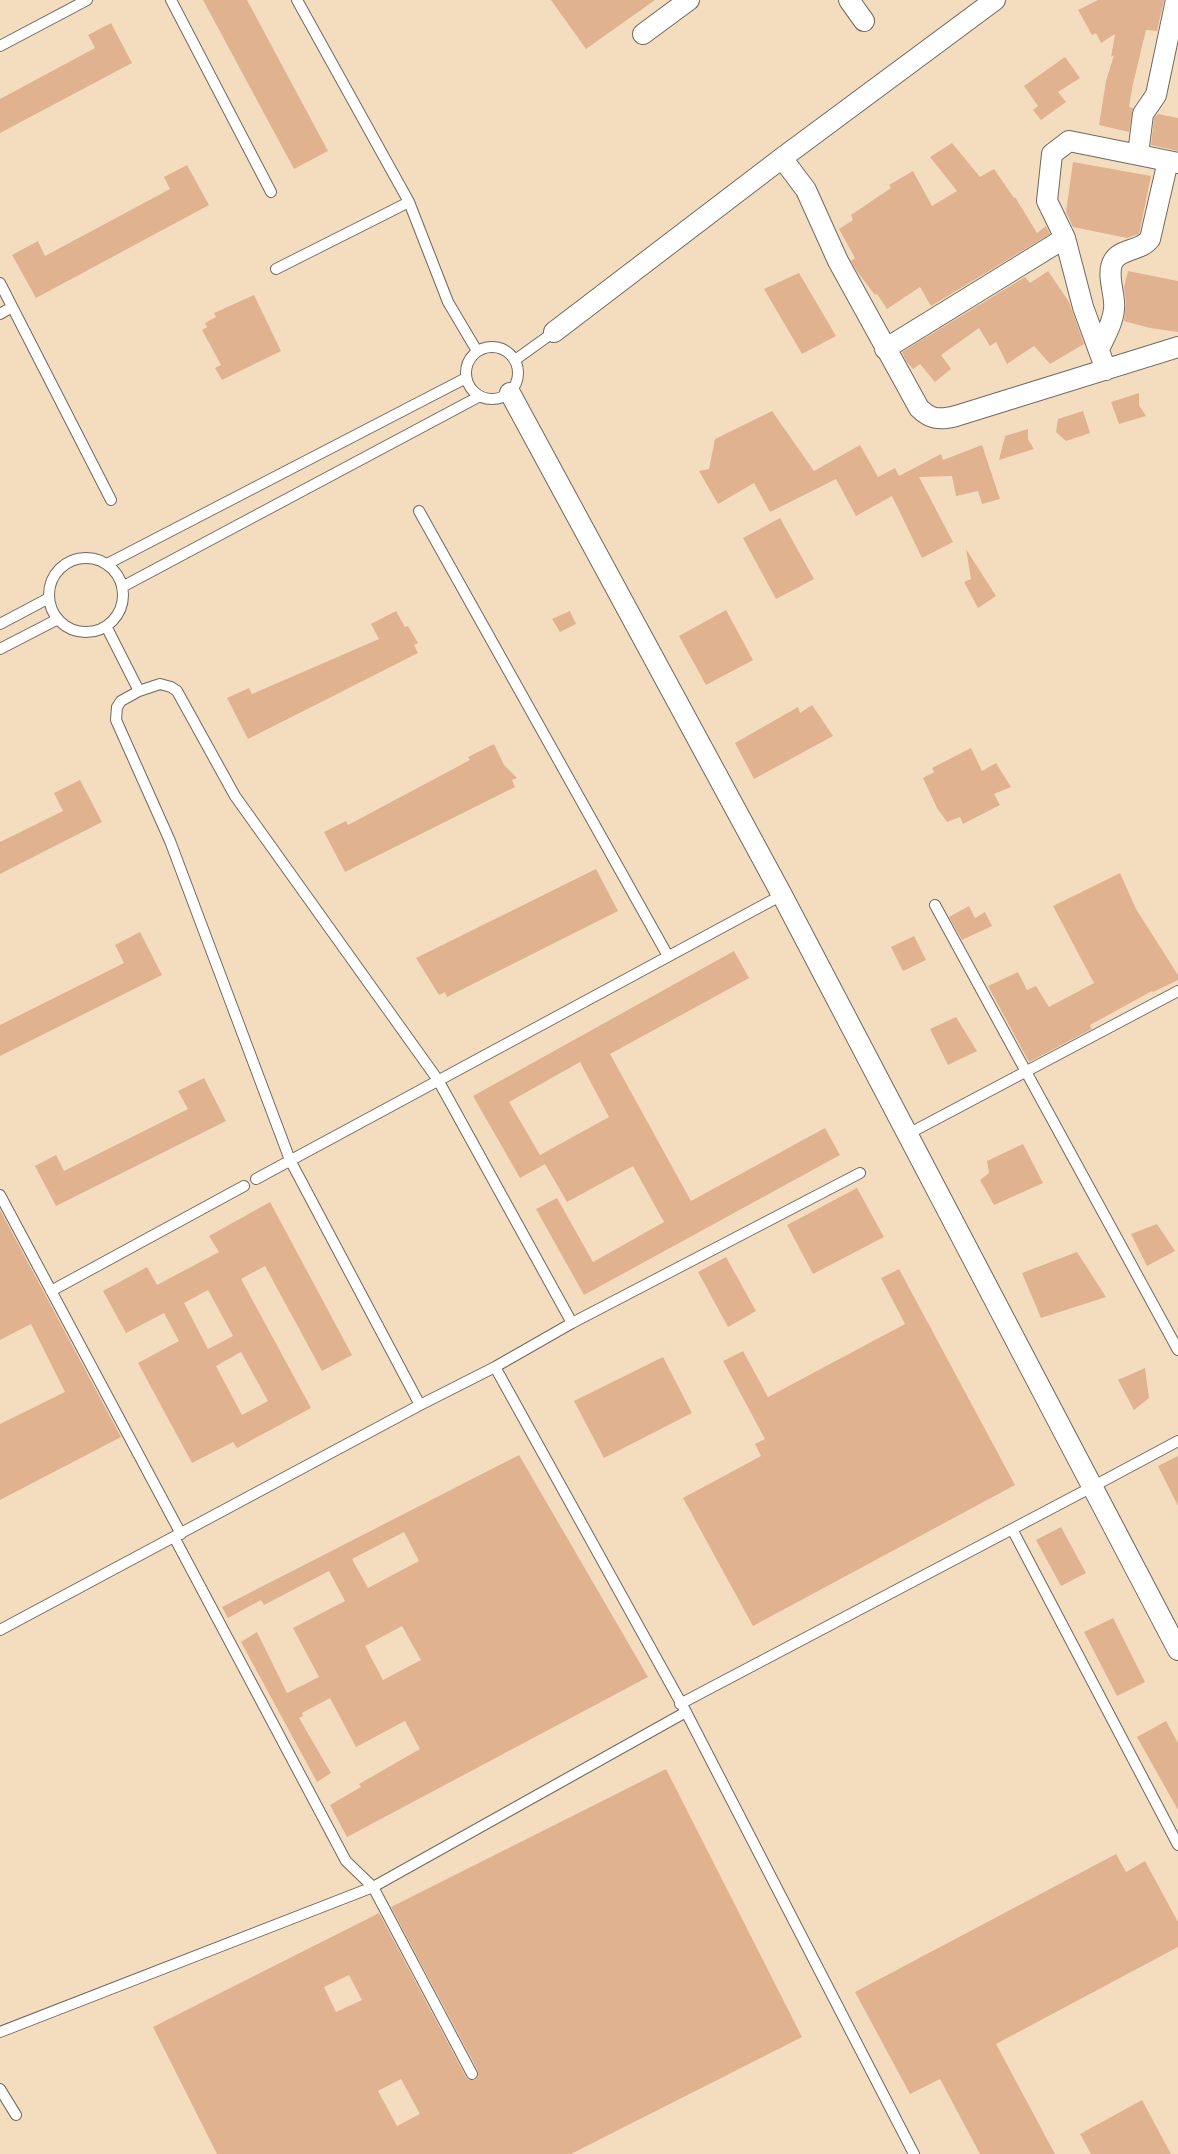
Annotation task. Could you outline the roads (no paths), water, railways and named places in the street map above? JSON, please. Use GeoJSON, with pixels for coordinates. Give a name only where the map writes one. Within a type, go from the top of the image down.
{"type":"FeatureCollection","features":[{"type":"Feature","properties":{"kind":"street"},"geometry":{"type":"LineString","coordinates":[[643,34],[689,0]]}},
{"type":"Feature","properties":{"kind":"street"},"geometry":{"type":"LineString","coordinates":[[849,0],[864,21]]}},
{"type":"Feature","properties":{"kind":"street"},"geometry":{"type":"LineString","coordinates":[[554,332],[782,158],[996,0]]}},
{"type":"Feature","properties":{"kind":"street"},"geometry":{"type":"LineString","coordinates":[[1138,154],[1143,114],[1156,95],[1171,65],[1176,0]]}},
{"type":"Feature","properties":{"kind":"street"},"geometry":{"type":"LineString","coordinates":[[1099,349],[1110,327],[1115,308],[1111,270],[1113,261],[1119,255],[1145,246],[1150,240],[1173,162],[1069,141],[1052,154],[1047,201],[1065,238],[1083,307],[1106,370]]}},
{"type":"Feature","properties":{"kind":"street"},"geometry":{"type":"LineString","coordinates":[[782,158],[806,190],[838,261],[885,349],[919,408],[927,416],[935,419],[956,416],[1178,347]]}},
{"type":"Feature","properties":{"kind":"street"},"geometry":{"type":"LineString","coordinates":[[885,349],[1065,238]]}},
{"type":"Feature","properties":{"kind":"street"},"geometry":{"type":"LineString","coordinates":[[510,393],[782,895],[1178,1650]]}},
{"type":"Feature","properties":{"kind":"lane"},"geometry":{"type":"LineString","coordinates":[[0,46],[87,0]]}},
{"type":"Feature","properties":{"kind":"lane"},"geometry":{"type":"LineString","coordinates":[[171,0],[271,192]]}},
{"type":"Feature","properties":{"kind":"lane"},"geometry":{"type":"LineString","coordinates":[[297,0],[409,202],[448,302],[477,351]]}},
{"type":"Feature","properties":{"kind":"lane"},"geometry":{"type":"LineString","coordinates":[[276,269],[409,202]]}},
{"type":"Feature","properties":{"kind":"lane"},"geometry":{"type":"LineString","coordinates":[[0,283],[112,500]]}},
{"type":"Feature","properties":{"kind":"lane"},"geometry":{"type":"LineString","coordinates":[[0,314],[12,307]]}},
{"type":"Feature","properties":{"kind":"lane"},"geometry":{"type":"LineString","coordinates":[[515,360],[554,332]]}},
{"type":"Feature","properties":{"kind":"lane"},"geometry":{"type":"LineString","coordinates":[[494,347],[502,349],[515,360],[518,377],[516,386],[502,398],[492,400],[480,396],[469,387],[466,378],[466,368],[470,359],[477,351],[494,347]]}},
{"type":"Feature","properties":{"kind":"lane"},"geometry":{"type":"LineString","coordinates":[[107,564],[466,378]]}},
{"type":"Feature","properties":{"kind":"lane"},"geometry":{"type":"LineString","coordinates":[[122,587],[480,396]]}},
{"type":"Feature","properties":{"kind":"lane"},"geometry":{"type":"LineString","coordinates":[[419,511],[668,956]]}},
{"type":"Feature","properties":{"kind":"lane"},"geometry":{"type":"LineString","coordinates":[[90,558],[107,564],[114,570],[122,587],[122,605],[118,613],[106,626],[98,630],[80,631],[64,625],[50,606],[49,598],[52,580],[57,572],[72,560],[90,558]]}},
{"type":"Feature","properties":{"kind":"lane"},"geometry":{"type":"LineString","coordinates":[[0,624],[49,598]]}},
{"type":"Feature","properties":{"kind":"lane"},"geometry":{"type":"LineString","coordinates":[[0,649],[58,619]]}},
{"type":"Feature","properties":{"kind":"lane"},"geometry":{"type":"LineString","coordinates":[[106,626],[139,691]]}},
{"type":"Feature","properties":{"kind":"lane"},"geometry":{"type":"LineString","coordinates":[[420,1405],[290,1160],[170,841],[116,720],[117,707],[121,701],[139,691],[160,684],[177,691],[235,796],[438,1080],[572,1323]]}},
{"type":"Feature","properties":{"kind":"lane"},"geometry":{"type":"LineString","coordinates":[[256,1179],[782,895]]}},
{"type":"Feature","properties":{"kind":"lane"},"geometry":{"type":"LineString","coordinates":[[935,905],[1178,1350]]}},
{"type":"Feature","properties":{"kind":"lane"},"geometry":{"type":"LineString","coordinates":[[908,1134],[1178,991]]}},
{"type":"Feature","properties":{"kind":"lane"},"geometry":{"type":"LineString","coordinates":[[0,1630],[420,1405],[495,1368],[572,1323],[860,1173]]}},
{"type":"Feature","properties":{"kind":"lane"},"geometry":{"type":"LineString","coordinates":[[51,1291],[244,1186]]}},
{"type":"Feature","properties":{"kind":"lane"},"geometry":{"type":"LineString","coordinates":[[0,1195],[346,1861],[373,1887],[472,2074]]}},
{"type":"Feature","properties":{"kind":"lane"},"geometry":{"type":"LineString","coordinates":[[495,1368],[683,1708],[914,2154]]}},
{"type":"Feature","properties":{"kind":"lane"},"geometry":{"type":"LineString","coordinates":[[0,2032],[373,1887],[683,1708],[1178,1440]]}},
{"type":"Feature","properties":{"kind":"lane"},"geometry":{"type":"LineString","coordinates":[[1012,1530],[1178,1845]]}},
{"type":"Feature","properties":{"kind":"lane"},"geometry":{"type":"LineString","coordinates":[[0,2089],[16,2115]]}}]}
